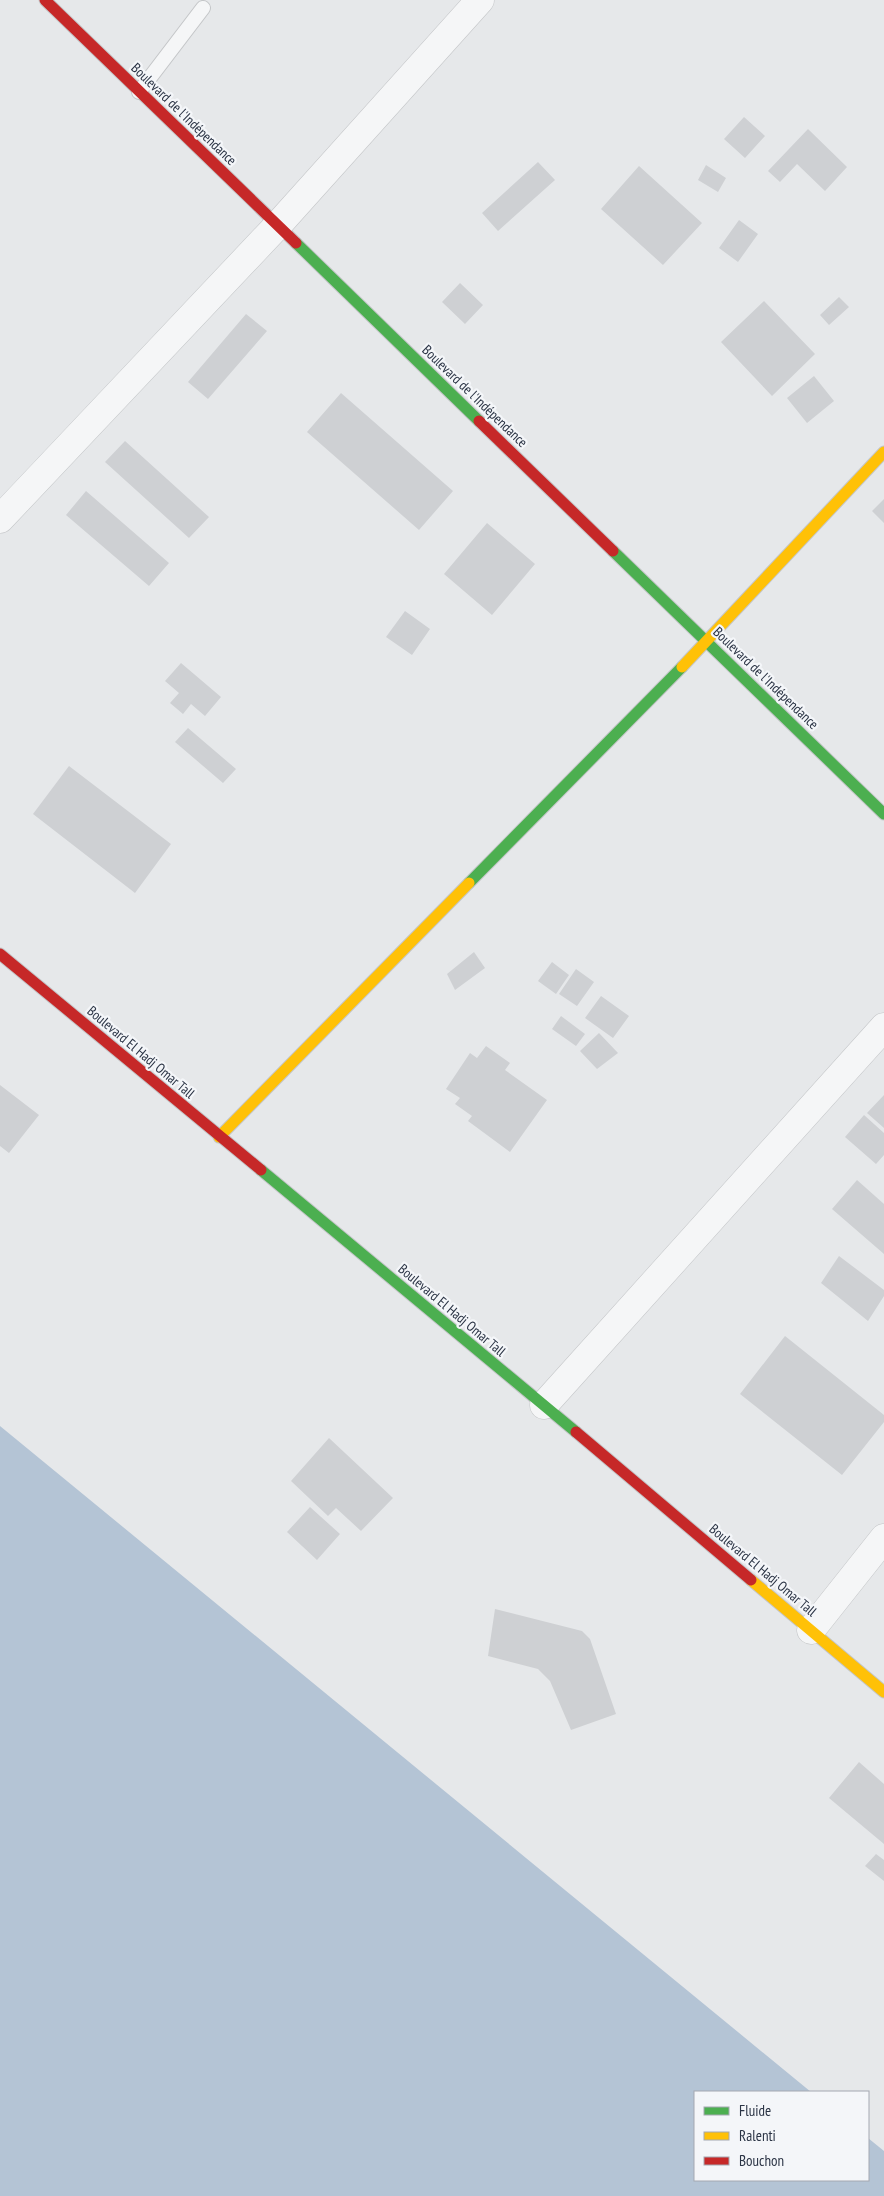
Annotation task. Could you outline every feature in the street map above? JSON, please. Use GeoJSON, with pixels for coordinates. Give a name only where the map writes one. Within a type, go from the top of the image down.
{"type":"FeatureCollection","features":[{"type":"Feature","properties":{"kind":"main road","name":"Boulevard de l'Indépendance"},"geometry":{"type":"LineString","coordinates":[[45,0],[884,814]]}},
{"type":"Feature","properties":{"kind":"main road"},"geometry":{"type":"LineString","coordinates":[[219,1137],[707,642],[884,452]]}},
{"type":"Feature","properties":{"kind":"main road","name":"Boulevard El Hadj Omar Tall"},"geometry":{"type":"LineString","coordinates":[[0,954],[544,1405],[884,1692]]}},
{"type":"Feature","properties":{"kind":"street"},"geometry":{"type":"LineString","coordinates":[[0,519],[277,226],[480,0]]}},
{"type":"Feature","properties":{"kind":"street"},"geometry":{"type":"LineString","coordinates":[[544,1405],[884,1027]]}},
{"type":"Feature","properties":{"kind":"street"},"geometry":{"type":"LineString","coordinates":[[811,1630],[884,1538]]}},
{"type":"Feature","properties":{"kind":"lane"},"geometry":{"type":"LineString","coordinates":[[139,92],[202,8]]}},
{"type":"Feature","properties":{"kind":"water"},"geometry":{"type":"Polygon","coordinates":[[[0,1426],[810,2091],[694,2091],[694,2181],[869,2181],[869,2139],[884,2151],[884,2196],[0,2196],[0,1426]]]}},
{"type":"Feature","properties":{"kind":"building"},"geometry":{"type":"Polygon","coordinates":[[[744,117],[765,136],[745,158],[724,139],[744,117]]]}},
{"type":"Feature","properties":{"kind":"building"},"geometry":{"type":"Polygon","coordinates":[[[808,129],[847,167],[825,191],[797,164],[780,182],[768,171],[808,129]]]}},
{"type":"Feature","properties":{"kind":"building"},"geometry":{"type":"Polygon","coordinates":[[[538,162],[555,180],[498,231],[482,213],[538,162]]]}},
{"type":"Feature","properties":{"kind":"building"},"geometry":{"type":"Polygon","coordinates":[[[706,165],[726,178],[718,192],[698,180],[706,165]]]}},
{"type":"Feature","properties":{"kind":"building"},"geometry":{"type":"Polygon","coordinates":[[[639,166],[702,223],[663,265],[601,209],[639,166]]]}},
{"type":"Feature","properties":{"kind":"building"},"geometry":{"type":"Polygon","coordinates":[[[739,220],[758,234],[738,262],[719,248],[739,220]]]}},
{"type":"Feature","properties":{"kind":"building"},"geometry":{"type":"Polygon","coordinates":[[[460,283],[483,305],[465,324],[442,302],[460,283]]]}},
{"type":"Feature","properties":{"kind":"building"},"geometry":{"type":"Polygon","coordinates":[[[839,297],[849,307],[829,325],[820,315],[839,297]]]}},
{"type":"Feature","properties":{"kind":"building"},"geometry":{"type":"Polygon","coordinates":[[[764,301],[815,354],[772,396],[721,342],[764,301]]]}},
{"type":"Feature","properties":{"kind":"building"},"geometry":{"type":"Polygon","coordinates":[[[246,314],[267,331],[208,399],[188,382],[246,314]]]}},
{"type":"Feature","properties":{"kind":"building"},"geometry":{"type":"Polygon","coordinates":[[[814,376],[834,401],[807,423],[787,398],[814,376]]]}},
{"type":"Feature","properties":{"kind":"building"},"geometry":{"type":"Polygon","coordinates":[[[341,393],[453,491],[419,530],[307,432],[341,393]]]}},
{"type":"Feature","properties":{"kind":"building"},"geometry":{"type":"Polygon","coordinates":[[[125,441],[209,517],[189,538],[105,462],[125,441]]]}},
{"type":"Feature","properties":{"kind":"building"},"geometry":{"type":"Polygon","coordinates":[[[86,491],[169,563],[149,586],[66,515],[86,491]]]}},
{"type":"Feature","properties":{"kind":"building"},"geometry":{"type":"Polygon","coordinates":[[[884,499],[884,523],[872,511],[884,499]]]}},
{"type":"Feature","properties":{"kind":"building"},"geometry":{"type":"Polygon","coordinates":[[[487,523],[535,564],[492,615],[444,574],[487,523]]]}},
{"type":"Feature","properties":{"kind":"building"},"geometry":{"type":"Polygon","coordinates":[[[405,611],[430,629],[412,655],[386,637],[405,611]]]}},
{"type":"Feature","properties":{"kind":"building"},"geometry":{"type":"Polygon","coordinates":[[[181,663],[221,697],[205,716],[191,704],[183,714],[170,703],[179,693],[165,681],[181,663]]]}},
{"type":"Feature","properties":{"kind":"building"},"geometry":{"type":"Polygon","coordinates":[[[188,728],[236,769],[223,783],[175,742],[188,728]]]}},
{"type":"Feature","properties":{"kind":"building"},"geometry":{"type":"Polygon","coordinates":[[[69,766],[171,844],[135,893],[33,814],[69,766]]]}},
{"type":"Feature","properties":{"kind":"building"},"geometry":{"type":"Polygon","coordinates":[[[474,952],[485,968],[455,990],[447,974],[474,952]]]}},
{"type":"Feature","properties":{"kind":"building"},"geometry":{"type":"Polygon","coordinates":[[[552,962],[569,975],[556,994],[538,981],[552,962]]]}},
{"type":"Feature","properties":{"kind":"building"},"geometry":{"type":"Polygon","coordinates":[[[576,969],[594,982],[577,1006],[559,994],[576,969]]]}},
{"type":"Feature","properties":{"kind":"building"},"geometry":{"type":"Polygon","coordinates":[[[601,996],[629,1016],[613,1038],[585,1018],[601,996]]]}},
{"type":"Feature","properties":{"kind":"building"},"geometry":{"type":"Polygon","coordinates":[[[561,1016],[585,1034],[576,1046],[552,1029],[561,1016]]]}},
{"type":"Feature","properties":{"kind":"building"},"geometry":{"type":"Polygon","coordinates":[[[599,1033],[618,1053],[597,1069],[580,1051],[599,1033]]]}},
{"type":"Feature","properties":{"kind":"building"},"geometry":{"type":"Polygon","coordinates":[[[486,1046],[510,1063],[505,1070],[547,1100],[510,1152],[468,1121],[472,1116],[455,1104],[460,1098],[446,1089],[470,1053],[477,1058],[486,1046]]]}},
{"type":"Feature","properties":{"kind":"building"},"geometry":{"type":"Polygon","coordinates":[[[0,1085],[39,1115],[9,1153],[0,1146],[0,1085]]]}},
{"type":"Feature","properties":{"kind":"building"},"geometry":{"type":"Polygon","coordinates":[[[884,1095],[884,1128],[867,1113],[884,1095]]]}},
{"type":"Feature","properties":{"kind":"building"},"geometry":{"type":"Polygon","coordinates":[[[864,1115],[884,1133],[884,1155],[876,1164],[845,1137],[864,1115]]]}},
{"type":"Feature","properties":{"kind":"building"},"geometry":{"type":"Polygon","coordinates":[[[857,1180],[884,1204],[884,1254],[832,1209],[857,1180]]]}},
{"type":"Feature","properties":{"kind":"building"},"geometry":{"type":"Polygon","coordinates":[[[839,1256],[884,1290],[884,1296],[868,1321],[821,1283],[839,1256]]]}},
{"type":"Feature","properties":{"kind":"building"},"geometry":{"type":"Polygon","coordinates":[[[785,1336],[884,1415],[884,1422],[842,1475],[740,1394],[785,1336]]]}},
{"type":"Feature","properties":{"kind":"building"},"geometry":{"type":"Polygon","coordinates":[[[329,1438],[393,1498],[361,1531],[336,1508],[328,1516],[291,1481],[329,1438]]]}},
{"type":"Feature","properties":{"kind":"building"},"geometry":{"type":"Polygon","coordinates":[[[310,1507],[340,1534],[317,1560],[287,1532],[310,1507]]]}},
{"type":"Feature","properties":{"kind":"building"},"geometry":{"type":"Polygon","coordinates":[[[495,1609],[582,1631],[590,1639],[616,1714],[571,1730],[550,1681],[538,1669],[488,1656],[495,1609]]]}},
{"type":"Feature","properties":{"kind":"building"},"geometry":{"type":"Polygon","coordinates":[[[859,1762],[884,1784],[884,1844],[829,1798],[859,1762]]]}},
{"type":"Feature","properties":{"kind":"building"},"geometry":{"type":"Polygon","coordinates":[[[876,1854],[884,1860],[884,1881],[865,1866],[876,1854]]]}},
{"type":"Feature","properties":{"kind":"traffic: fast"},"geometry":{"type":"LineString","coordinates":[[296,243],[479,421]]}},
{"type":"Feature","properties":{"kind":"traffic: fast"},"geometry":{"type":"LineString","coordinates":[[613,551],[884,814]]}},
{"type":"Feature","properties":{"kind":"traffic: fast"},"geometry":{"type":"LineString","coordinates":[[469,883],[682,667]]}},
{"type":"Feature","properties":{"kind":"traffic: fast"},"geometry":{"type":"LineString","coordinates":[[261,1170],[576,1432]]}},
{"type":"Feature","properties":{"kind":"traffic: slow"},"geometry":{"type":"LineString","coordinates":[[682,667],[884,452]]}},
{"type":"Feature","properties":{"kind":"traffic: slow"},"geometry":{"type":"LineString","coordinates":[[219,1137],[469,883]]}},
{"type":"Feature","properties":{"kind":"traffic: slow"},"geometry":{"type":"LineString","coordinates":[[751,1580],[884,1692]]}},
{"type":"Feature","properties":{"kind":"traffic: jam"},"geometry":{"type":"LineString","coordinates":[[45,0],[296,243]]}},
{"type":"Feature","properties":{"kind":"traffic: jam"},"geometry":{"type":"LineString","coordinates":[[479,421],[613,551]]}},
{"type":"Feature","properties":{"kind":"traffic: jam"},"geometry":{"type":"LineString","coordinates":[[0,954],[261,1170]]}},
{"type":"Feature","properties":{"kind":"traffic: jam"},"geometry":{"type":"LineString","coordinates":[[576,1432],[751,1580]]}}]}
